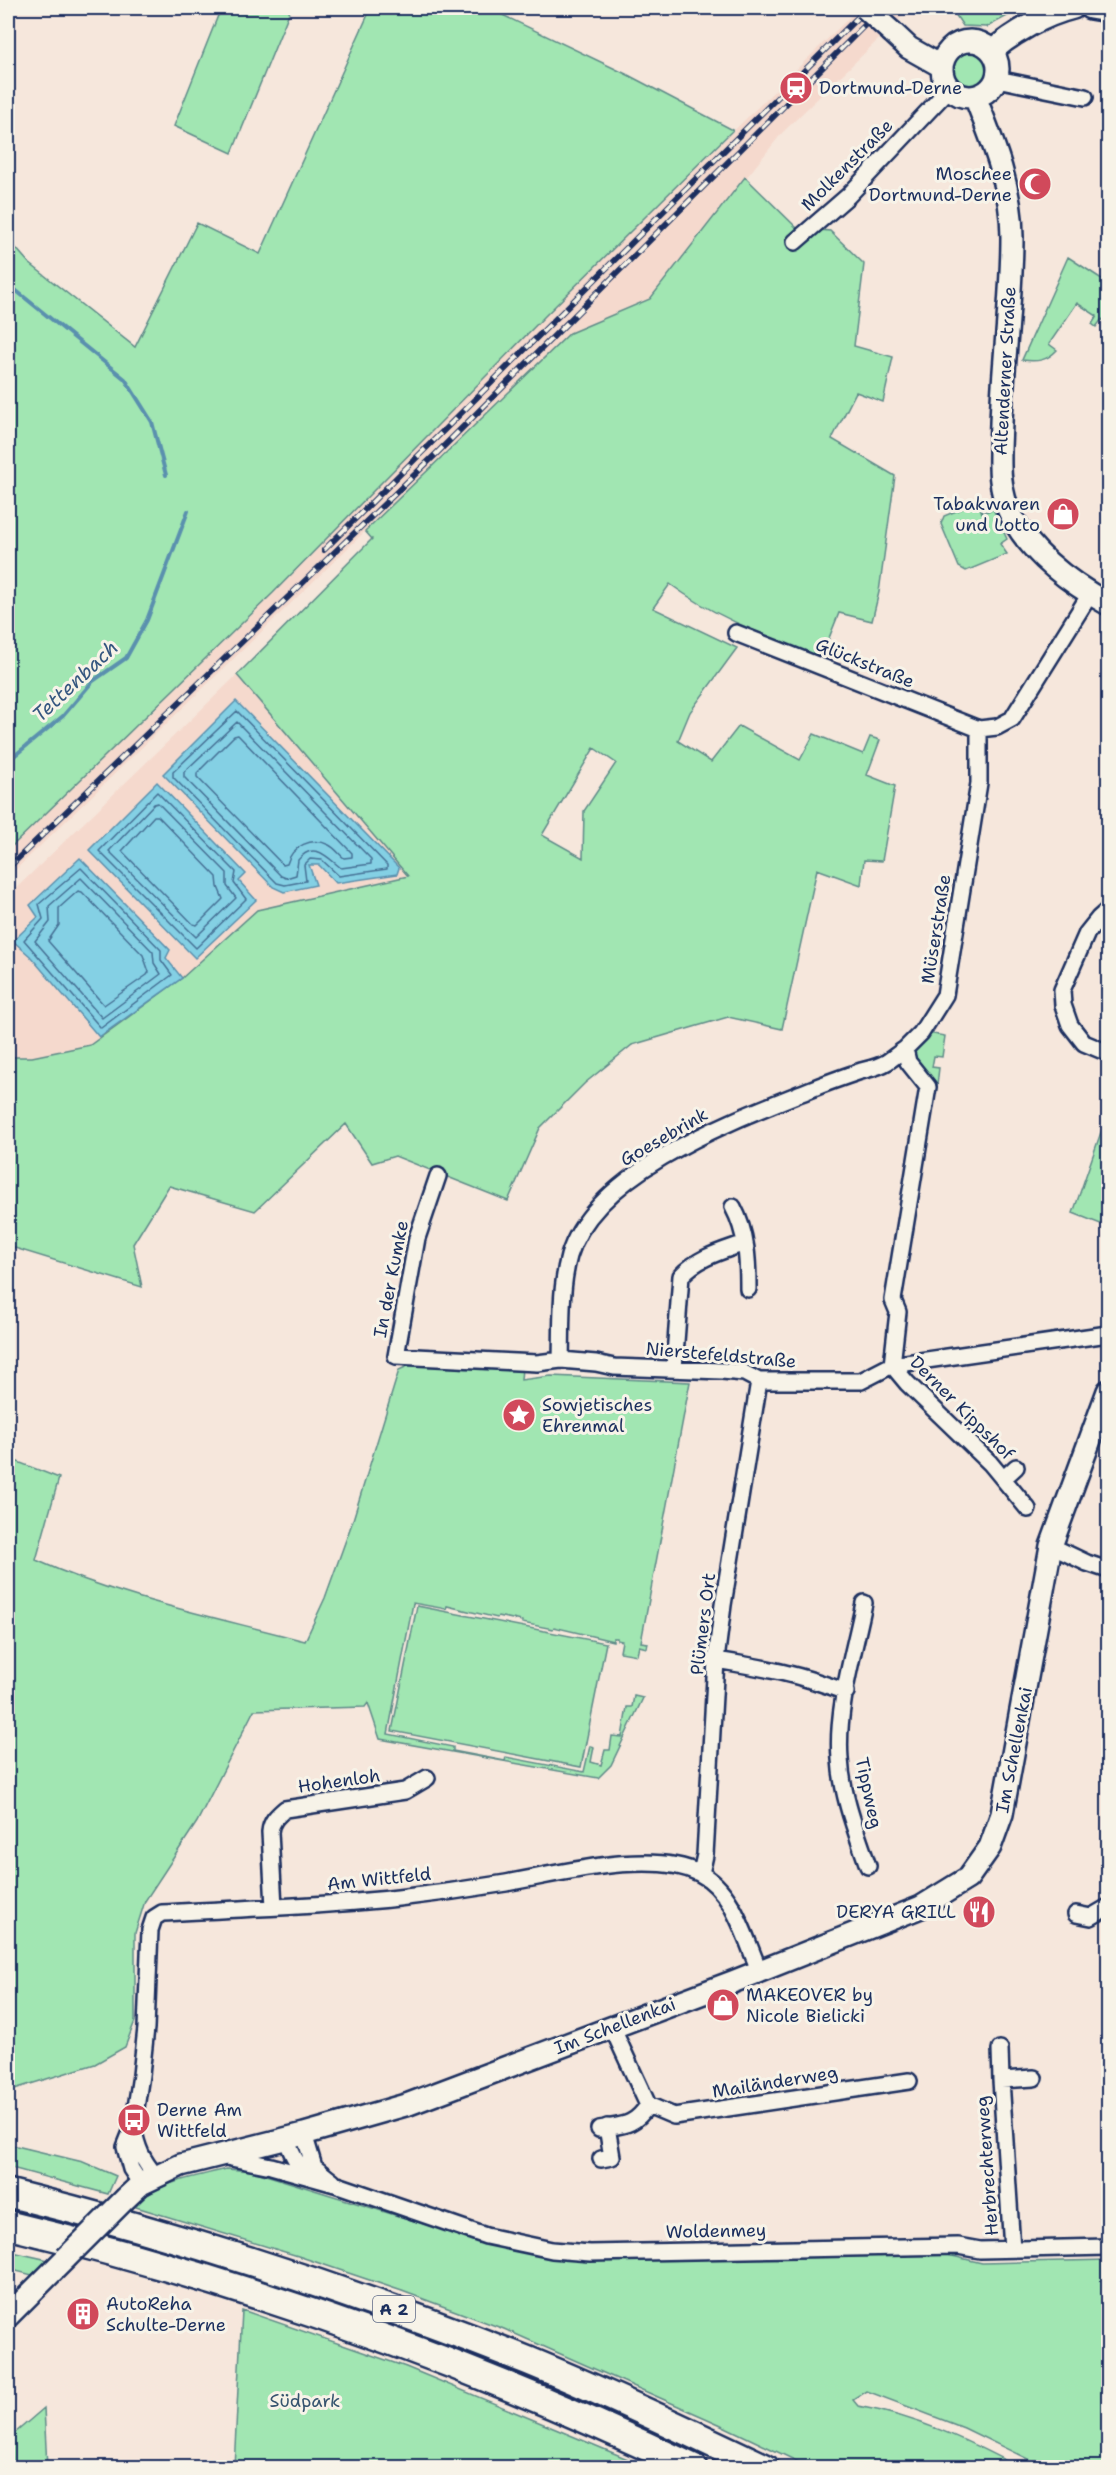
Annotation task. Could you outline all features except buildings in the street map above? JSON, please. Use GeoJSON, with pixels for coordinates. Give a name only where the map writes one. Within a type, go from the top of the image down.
{"type":"FeatureCollection","features":[{"type":"Feature","properties":{"kind":"highway","name":"A 2"},"geometry":{"type":"LineString","coordinates":[[8,2193],[197,2244],[306,2278],[406,2314],[531,2362],[655,2416],[765,2468]]}},
{"type":"Feature","properties":{"kind":"highway","name":"A 2"},"geometry":{"type":"LineString","coordinates":[[8,2225],[196,2276],[318,2315],[531,2396],[693,2468]]}},
{"type":"Feature","properties":{"kind":"street"},"geometry":{"type":"LineString","coordinates":[[864,8],[909,48],[941,66]]}},
{"type":"Feature","properties":{"kind":"street"},"geometry":{"type":"LineString","coordinates":[[992,51],[1024,29],[1060,11],[1073,8]]}},
{"type":"Feature","properties":{"kind":"street"},"geometry":{"type":"LineString","coordinates":[[1090,8],[1108,11]]}},
{"type":"Feature","properties":{"kind":"street"},"geometry":{"type":"LineString","coordinates":[[962,42],[978,42],[992,51],[998,63],[997,79],[988,92],[975,98],[961,97],[949,89],[941,75],[941,66],[951,48],[962,42]]}},
{"type":"Feature","properties":{"kind":"street"},"geometry":{"type":"LineString","coordinates":[[997,79],[1085,97]]}},
{"type":"Feature","properties":{"kind":"street","name":"Molkenstraße"},"geometry":{"type":"LineString","coordinates":[[795,242],[848,196],[949,89]]}},
{"type":"Feature","properties":{"kind":"street","name":"Altenderner Straße"},"geometry":{"type":"LineString","coordinates":[[975,98],[986,123],[1006,186],[1012,236],[1003,367],[999,473],[1004,496],[1011,516],[1032,545],[1099,599]]}},
{"type":"Feature","properties":{"kind":"street"},"geometry":{"type":"LineString","coordinates":[[979,729],[998,726],[1012,719],[1099,599]]}},
{"type":"Feature","properties":{"kind":"street","name":"Glückstraße"},"geometry":{"type":"LineString","coordinates":[[736,633],[979,729]]}},
{"type":"Feature","properties":{"kind":"street","name":"Müserstraße"},"geometry":{"type":"LineString","coordinates":[[905,1049],[921,1033],[945,995],[979,783],[979,729]]}},
{"type":"Feature","properties":{"kind":"street"},"geometry":{"type":"LineString","coordinates":[[1108,910],[1088,933],[1062,990],[1063,1005],[1070,1025],[1084,1043],[1108,1053]]}},
{"type":"Feature","properties":{"kind":"street"},"geometry":{"type":"LineString","coordinates":[[892,1365],[898,1312],[893,1299],[928,1087],[909,1062],[905,1049]]}},
{"type":"Feature","properties":{"kind":"street","name":"Goesebrink"},"geometry":{"type":"LineString","coordinates":[[561,1360],[565,1275],[570,1254],[580,1230],[600,1204],[622,1185],[693,1140],[773,1104],[885,1063],[905,1049]]}},
{"type":"Feature","properties":{"kind":"street","name":"In der Kumke"},"geometry":{"type":"LineString","coordinates":[[396,1356],[417,1238],[438,1176]]}},
{"type":"Feature","properties":{"kind":"street"},"geometry":{"type":"LineString","coordinates":[[733,1207],[741,1222],[745,1243],[748,1289]]}},
{"type":"Feature","properties":{"kind":"street"},"geometry":{"type":"LineString","coordinates":[[674,1368],[681,1276],[689,1267],[714,1253],[745,1243]]}},
{"type":"Feature","properties":{"kind":"street","name":"Nierstefeldstraße"},"geometry":{"type":"LineString","coordinates":[[396,1356],[537,1363],[561,1360],[614,1367],[744,1373],[759,1381],[861,1381],[892,1365],[1108,1334]]}},
{"type":"Feature","properties":{"kind":"street","name":"Derner Kippshof"},"geometry":{"type":"LineString","coordinates":[[892,1365],[907,1383],[1004,1478],[1028,1509]]}},
{"type":"Feature","properties":{"kind":"street","name":"Plümers Ort"},"geometry":{"type":"LineString","coordinates":[[700,1873],[705,1855],[716,1660],[759,1381]]}},
{"type":"Feature","properties":{"kind":"street","name":"Im Schellenkai"},"geometry":{"type":"LineString","coordinates":[[8,2316],[141,2186],[181,2165],[409,2104],[760,1972],[921,1907],[968,1878],[990,1847],[1002,1814],[1051,1546],[1108,1391]]}},
{"type":"Feature","properties":{"kind":"street","name":"Derner Kippshof"},"geometry":{"type":"LineString","coordinates":[[1004,1478],[1016,1467]]}},
{"type":"Feature","properties":{"kind":"street"},"geometry":{"type":"LineString","coordinates":[[1051,1546],[1108,1570]]}},
{"type":"Feature","properties":{"kind":"street","name":"Tippweg"},"geometry":{"type":"LineString","coordinates":[[864,1603],[846,1692],[840,1757],[842,1779],[850,1814],[867,1866]]}},
{"type":"Feature","properties":{"kind":"street"},"geometry":{"type":"LineString","coordinates":[[716,1660],[757,1665],[798,1674],[846,1692]]}},
{"type":"Feature","properties":{"kind":"street","name":"Hohenloh"},"geometry":{"type":"LineString","coordinates":[[274,1907],[270,1832],[276,1816],[285,1809],[405,1791],[427,1778]]}},
{"type":"Feature","properties":{"kind":"street","name":"Am Wittfeld"},"geometry":{"type":"LineString","coordinates":[[141,2186],[131,2169],[125,2151],[133,2127],[141,2074],[146,2028],[150,1930],[154,1918],[162,1913],[398,1898],[588,1868],[638,1863],[671,1866],[700,1873],[726,1897],[760,1972]]}},
{"type":"Feature","properties":{"kind":"street"},"geometry":{"type":"LineString","coordinates":[[1076,1914],[1091,1917],[1108,1907]]}},
{"type":"Feature","properties":{"kind":"street"},"geometry":{"type":"LineString","coordinates":[[601,2159],[612,2157],[603,2128],[633,2123],[641,2117],[648,2105],[612,2027]]}},
{"type":"Feature","properties":{"kind":"street","name":"Herbrechterweg"},"geometry":{"type":"LineString","coordinates":[[1000,2049],[1012,2249]]}},
{"type":"Feature","properties":{"kind":"street","name":"Herbrechterweg"},"geometry":{"type":"LineString","coordinates":[[1001,2080],[1034,2078]]}},
{"type":"Feature","properties":{"kind":"street","name":"Mailänderweg"},"geometry":{"type":"LineString","coordinates":[[648,2105],[666,2114],[682,2116],[909,2081]]}},
{"type":"Feature","properties":{"kind":"street"},"geometry":{"type":"LineString","coordinates":[[295,2136],[299,2167],[312,2178]]}},
{"type":"Feature","properties":{"kind":"street","name":"Woldenmey"},"geometry":{"type":"LineString","coordinates":[[295,2136],[315,2167],[335,2184]]}},
{"type":"Feature","properties":{"kind":"street","name":"Woldenmey"},"geometry":{"type":"LineString","coordinates":[[219,2156],[271,2166],[335,2184],[486,2236],[552,2250],[590,2253],[958,2246],[980,2250],[1108,2247]]}},
{"type":"Feature","properties":{"kind":"shaded area"},"geometry":{"type":"Polygon","coordinates":[[[859,8],[911,8],[782,133],[650,299],[570,333],[8,877],[8,850],[273,593],[545,316],[859,8]]]}},
{"type":"Feature","properties":{"kind":"shaded area"},"geometry":{"type":"Polygon","coordinates":[[[237,675],[408,876],[257,910],[182,978],[90,1045],[32,1057],[8,1057],[8,896],[237,675]]]}},
{"type":"Feature","properties":{"kind":"green space"},"geometry":{"type":"Polygon","coordinates":[[[221,8],[291,8],[232,153],[174,126],[221,8]]]}},
{"type":"Feature","properties":{"kind":"green space"},"geometry":{"type":"Polygon","coordinates":[[[371,8],[488,8],[628,75],[733,130],[545,316],[273,593],[8,850],[8,239],[29,263],[135,347],[197,223],[260,254],[371,8]]]}},
{"type":"Feature","properties":{"kind":"green space"},"geometry":{"type":"Polygon","coordinates":[[[951,8],[1022,8],[987,27],[963,26],[951,8]]]}},
{"type":"Feature","properties":{"kind":"green space"},"geometry":{"type":"Polygon","coordinates":[[[970,51],[983,57],[989,70],[983,83],[970,89],[957,83],[951,70],[957,57],[970,51]]]}},
{"type":"Feature","properties":{"kind":"green space"},"geometry":{"type":"Polygon","coordinates":[[[745,177],[797,228],[830,231],[864,264],[854,346],[893,357],[883,402],[856,392],[832,439],[895,476],[879,592],[872,621],[839,613],[821,658],[724,617],[670,584],[653,608],[737,648],[690,712],[678,741],[711,762],[739,726],[800,760],[814,734],[863,754],[870,737],[880,740],[867,775],[895,786],[882,861],[864,860],[861,885],[817,869],[782,1029],[728,1017],[632,1045],[585,1083],[540,1128],[508,1201],[395,1156],[372,1163],[346,1124],[255,1211],[169,1186],[133,1244],[142,1287],[8,1246],[8,1057],[32,1057],[90,1045],[182,978],[257,910],[408,876],[237,675],[372,539],[365,531],[570,333],[650,299],[745,177]],[[594,748],[542,835],[583,858],[584,811],[616,763],[594,748]]]}},
{"type":"Feature","properties":{"kind":"green space"},"geometry":{"type":"Polygon","coordinates":[[[1068,257],[1108,283],[1108,324],[1102,319],[1096,327],[1092,324],[1097,316],[1077,303],[1049,344],[1057,350],[1041,360],[1022,360],[1068,257]]]}},
{"type":"Feature","properties":{"kind":"green space"},"geometry":{"type":"Polygon","coordinates":[[[978,502],[982,513],[993,509],[1007,539],[1000,544],[1007,554],[966,571],[959,567],[941,524],[944,516],[978,502]]]}},
{"type":"Feature","properties":{"kind":"green space"},"geometry":{"type":"Polygon","coordinates":[[[927,1033],[945,1036],[942,1057],[934,1056],[932,1067],[939,1068],[937,1085],[930,1084],[914,1062],[915,1051],[927,1033]]]}},
{"type":"Feature","properties":{"kind":"green space"},"geometry":{"type":"Polygon","coordinates":[[[1108,1112],[1108,1227],[1073,1213],[1108,1112]]]}},
{"type":"Feature","properties":{"kind":"green space"},"geometry":{"type":"Polygon","coordinates":[[[414,1363],[522,1368],[521,1380],[551,1376],[690,1382],[641,1642],[648,1643],[647,1648],[639,1646],[637,1655],[620,1652],[622,1641],[617,1638],[613,1638],[613,1641],[447,1606],[446,1609],[413,1603],[388,1734],[453,1747],[453,1751],[505,1761],[506,1757],[584,1772],[590,1746],[594,1747],[591,1762],[601,1765],[605,1750],[610,1750],[612,1736],[622,1737],[627,1707],[632,1707],[634,1696],[643,1698],[611,1765],[598,1778],[380,1739],[368,1703],[365,1707],[254,1710],[197,1822],[145,1901],[135,1933],[135,2021],[125,2047],[95,2064],[8,2091],[8,1458],[59,1478],[36,1560],[102,1586],[135,1596],[305,1641],[325,1598],[352,1523],[399,1370],[414,1363]]]}},
{"type":"Feature","properties":{"kind":"green space"},"geometry":{"type":"Polygon","coordinates":[[[417,1606],[606,1643],[581,1767],[392,1731],[417,1606]]]}},
{"type":"Feature","properties":{"kind":"green space"},"geometry":{"type":"Polygon","coordinates":[[[8,2144],[83,2162],[116,2176],[108,2194],[8,2167],[8,2144]]]}},
{"type":"Feature","properties":{"kind":"green space"},"geometry":{"type":"Polygon","coordinates":[[[226,2169],[253,2171],[482,2242],[737,2257],[948,2255],[982,2263],[1108,2260],[1108,2467],[1044,2467],[964,2428],[867,2391],[853,2400],[858,2406],[901,2416],[941,2430],[1018,2467],[809,2467],[719,2424],[504,2329],[298,2256],[136,2207],[152,2192],[164,2186],[226,2169]]]}},
{"type":"Feature","properties":{"kind":"green space"},"geometry":{"type":"Polygon","coordinates":[[[8,2251],[48,2260],[32,2275],[8,2269],[8,2251]]]}},
{"type":"Feature","properties":{"kind":"green space","name":"Südpark"},"geometry":{"type":"Polygon","coordinates":[[[242,2310],[406,2367],[647,2467],[234,2467],[242,2310]]]}},
{"type":"Feature","properties":{"kind":"green space"},"geometry":{"type":"Polygon","coordinates":[[[44,2408],[47,2467],[8,2467],[8,2439],[44,2408]]]}},
{"type":"Feature","properties":{"kind":"water"},"geometry":{"type":"Polygon","coordinates":[[[236,701],[399,868],[397,874],[336,883],[319,865],[309,865],[316,885],[284,892],[273,887],[163,774],[236,701]]]}},
{"type":"Feature","properties":{"kind":"water"},"geometry":{"type":"Polygon","coordinates":[[[157,782],[246,874],[239,881],[256,900],[195,958],[89,850],[157,782]]]}},
{"type":"Feature","properties":{"kind":"water"},"geometry":{"type":"Polygon","coordinates":[[[80,858],[170,950],[166,958],[182,978],[99,1037],[30,956],[13,941],[38,917],[30,905],[80,858]]]}},
{"type":"Feature","properties":{"kind":"waterway","name":"Tettenbach"},"geometry":{"type":"LineString","coordinates":[[8,284],[125,379],[152,422],[166,475]]}},
{"type":"Feature","properties":{"kind":"waterway","name":"Tettenbach"},"geometry":{"type":"LineString","coordinates":[[8,761],[63,716],[93,681],[126,658],[147,620],[188,511]]}},
{"type":"Feature","properties":{"kind":"railway"},"geometry":{"type":"LineString","coordinates":[[324,550],[867,8]]}},
{"type":"Feature","properties":{"kind":"railway"},"geometry":{"type":"LineString","coordinates":[[8,868],[435,455],[882,8]]}},
{"type":"Feature","properties":{"kind":"place","name":"Dortmund-Derne"},"geometry":{"type":"Point","coordinates":[796,88]}},
{"type":"Feature","properties":{"kind":"place","name":"Moschee Dortmund-Derne"},"geometry":{"type":"Point","coordinates":[1035,184]}},
{"type":"Feature","properties":{"kind":"place","name":"Tabakwaren und Lotto"},"geometry":{"type":"Point","coordinates":[1063,514]}},
{"type":"Feature","properties":{"kind":"place","name":"Sowjetisches Ehrenmal"},"geometry":{"type":"Point","coordinates":[519,1415]}},
{"type":"Feature","properties":{"kind":"place","name":"DERYA GRILL"},"geometry":{"type":"Point","coordinates":[979,1912]}},
{"type":"Feature","properties":{"kind":"place","name":"MAKEOVER by Nicole Bielicki"},"geometry":{"type":"Point","coordinates":[723,2005]}},
{"type":"Feature","properties":{"kind":"place","name":"Derne Am Wittfeld"},"geometry":{"type":"Point","coordinates":[134,2120]}},
{"type":"Feature","properties":{"kind":"place","name":"AutoReha Schulte-Derne"},"geometry":{"type":"Point","coordinates":[83,2314]}}]}
